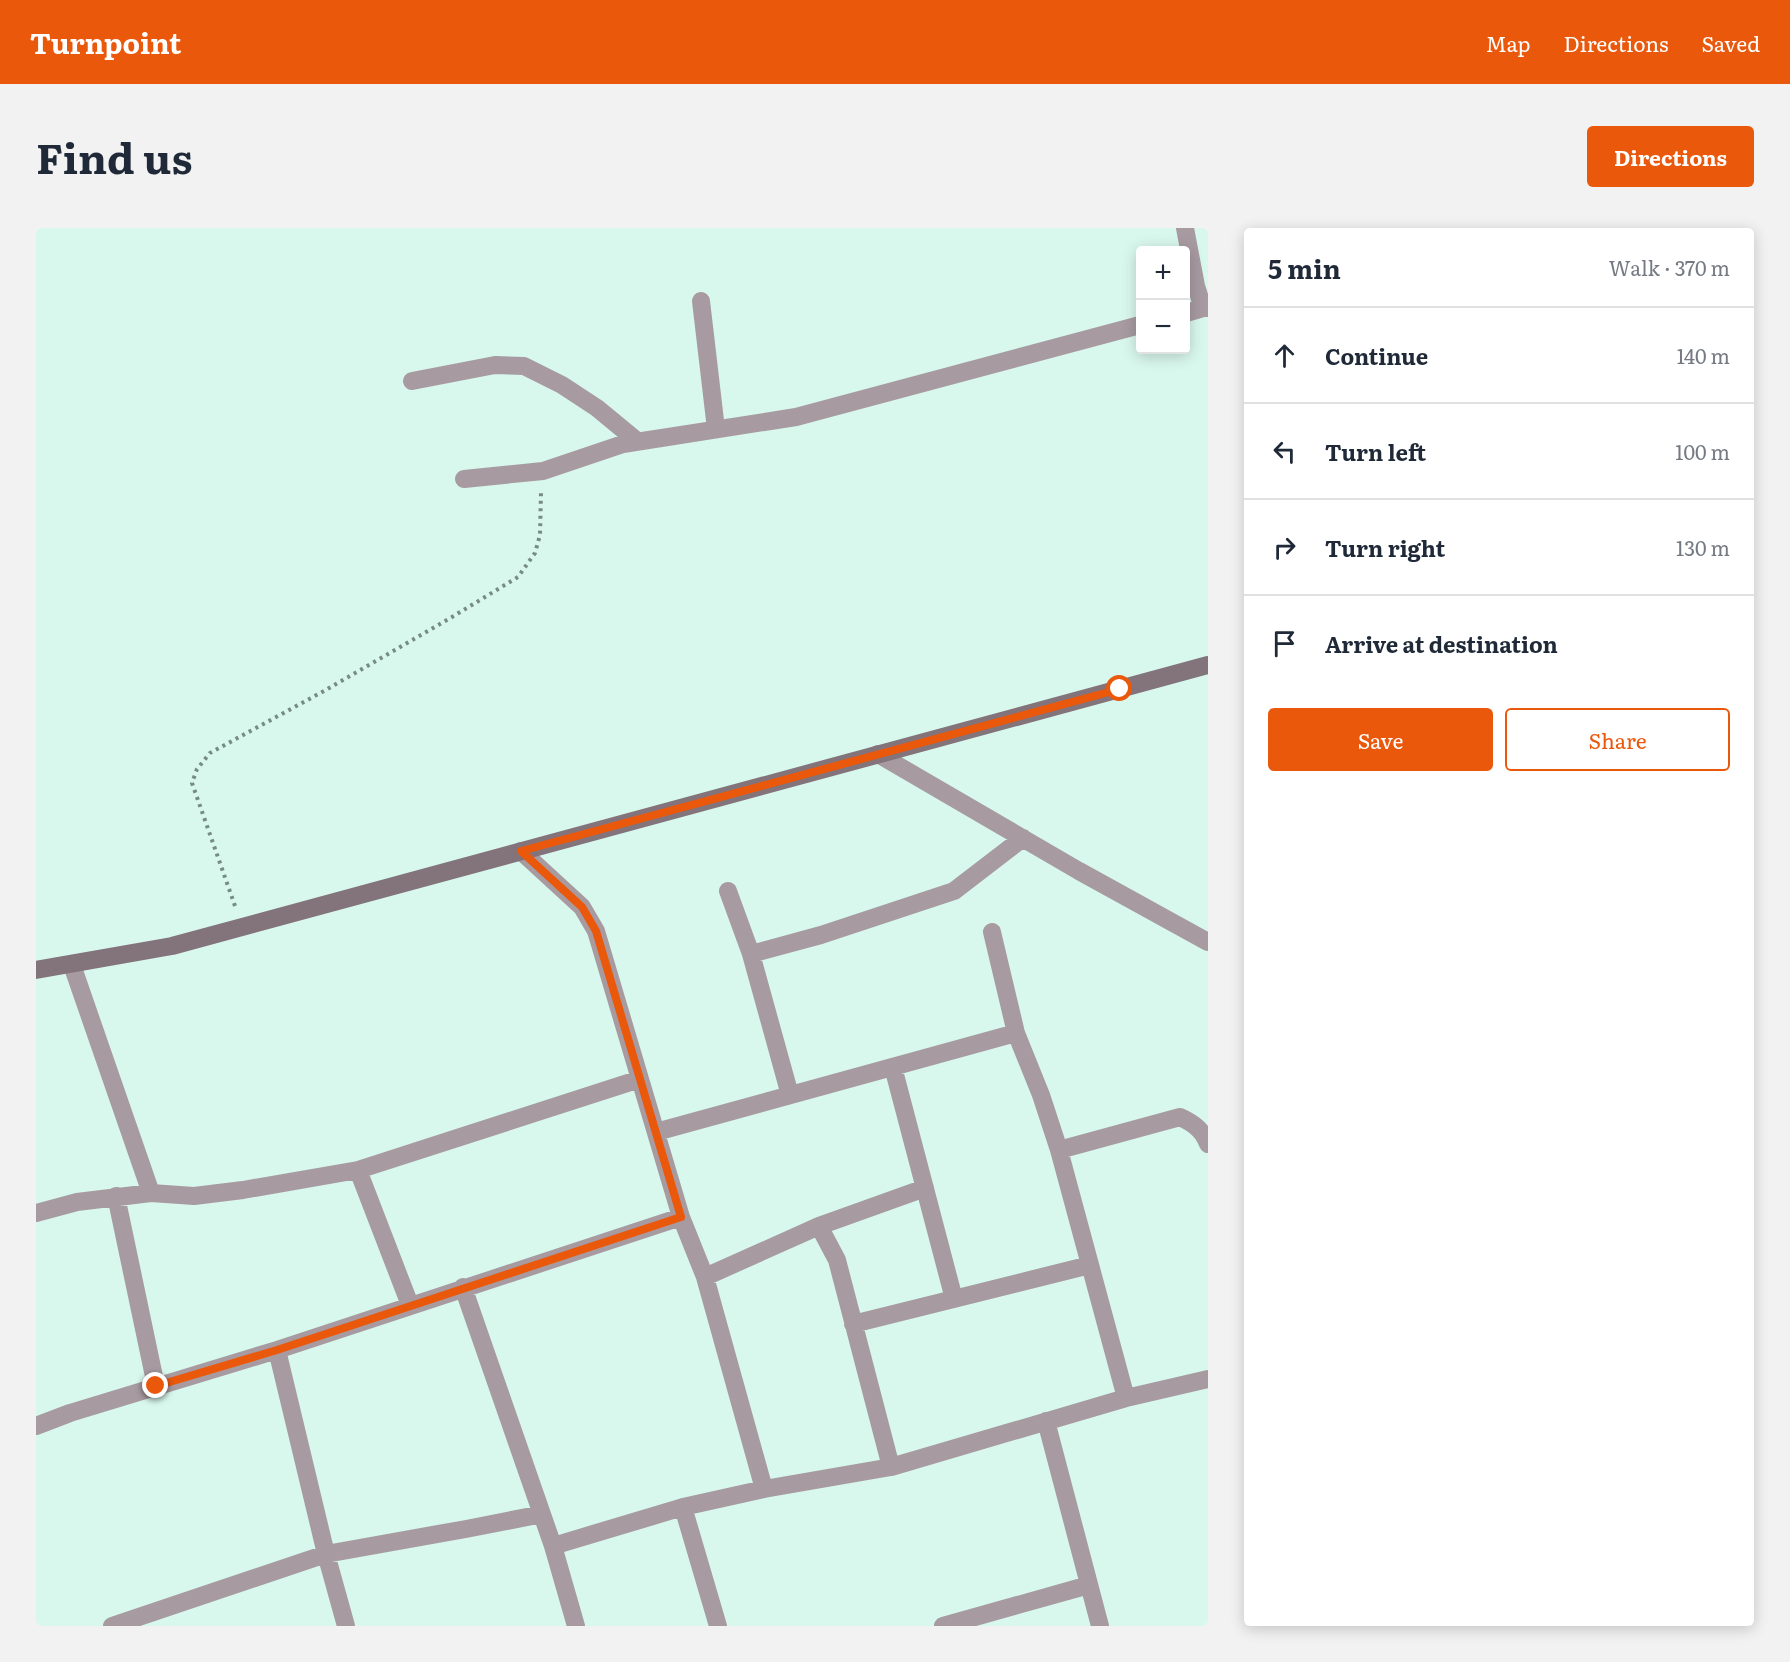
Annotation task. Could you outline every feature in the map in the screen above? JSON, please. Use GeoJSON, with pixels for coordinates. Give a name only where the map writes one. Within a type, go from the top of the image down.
{"type":"FeatureCollection","features":[{"type":"Feature","properties":{"kind":"street"},"geometry":{"type":"LineString","coordinates":[[1185,228],[1197,286],[1199,310]]}},
{"type":"Feature","properties":{"kind":"street"},"geometry":{"type":"LineString","coordinates":[[701,301],[716,429]]}},
{"type":"Feature","properties":{"kind":"street"},"geometry":{"type":"LineString","coordinates":[[464,479],[543,471],[637,441],[796,417],[1136,326]]}},
{"type":"Feature","properties":{"kind":"street"},"geometry":{"type":"LineString","coordinates":[[412,381],[495,366],[524,366],[562,385],[597,408],[637,441]]}},
{"type":"Feature","properties":{"kind":"street"},"geometry":{"type":"LineString","coordinates":[[36,970],[172,945],[243,927],[1208,665]]}},
{"type":"Feature","properties":{"kind":"street"},"geometry":{"type":"LineString","coordinates":[[878,754],[1208,942]]}},
{"type":"Feature","properties":{"kind":"street"},"geometry":{"type":"LineString","coordinates":[[751,954],[820,935],[954,891],[1023,838]]}},
{"type":"Feature","properties":{"kind":"street"},"geometry":{"type":"LineString","coordinates":[[521,851],[582,907],[596,931],[681,1217],[705,1277],[764,1489]]}},
{"type":"Feature","properties":{"kind":"street"},"geometry":{"type":"LineString","coordinates":[[728,891],[751,954],[790,1095]]}},
{"type":"Feature","properties":{"kind":"street"},"geometry":{"type":"LineString","coordinates":[[992,932],[1016,1033],[1041,1095],[1059,1150],[1126,1398]]}},
{"type":"Feature","properties":{"kind":"street"},"geometry":{"type":"LineString","coordinates":[[72,965],[151,1193]]}},
{"type":"Feature","properties":{"kind":"street"},"geometry":{"type":"LineString","coordinates":[[656,1132],[1016,1033]]}},
{"type":"Feature","properties":{"kind":"street"},"geometry":{"type":"LineString","coordinates":[[893,1067],[954,1299]]}},
{"type":"Feature","properties":{"kind":"street"},"geometry":{"type":"LineString","coordinates":[[36,1213],[77,1202],[116,1196],[151,1193],[204,1195],[358,1170],[640,1079]]}},
{"type":"Feature","properties":{"kind":"street"},"geometry":{"type":"LineString","coordinates":[[1059,1150],[1180,1117],[1195,1124],[1208,1144]]}},
{"type":"Feature","properties":{"kind":"street"},"geometry":{"type":"LineString","coordinates":[[358,1170],[410,1305]]}},
{"type":"Feature","properties":{"kind":"street"},"geometry":{"type":"LineString","coordinates":[[705,1277],[819,1226],[925,1188]]}},
{"type":"Feature","properties":{"kind":"street"},"geometry":{"type":"LineString","coordinates":[[116,1196],[156,1386]]}},
{"type":"Feature","properties":{"kind":"street"},"geometry":{"type":"LineString","coordinates":[[36,1426],[69,1413],[277,1350],[681,1217]]}},
{"type":"Feature","properties":{"kind":"street"},"geometry":{"type":"LineString","coordinates":[[819,1226],[837,1260],[891,1467]]}},
{"type":"Feature","properties":{"kind":"street"},"geometry":{"type":"LineString","coordinates":[[853,1324],[1090,1265]]}},
{"type":"Feature","properties":{"kind":"street"},"geometry":{"type":"LineString","coordinates":[[463,1287],[553,1546],[576,1626]]}},
{"type":"Feature","properties":{"kind":"street"},"geometry":{"type":"LineString","coordinates":[[277,1350],[326,1554],[346,1626]]}},
{"type":"Feature","properties":{"kind":"street"},"geometry":{"type":"LineString","coordinates":[[553,1546],[683,1507],[764,1489],[891,1467],[1126,1398],[1208,1379]]}},
{"type":"Feature","properties":{"kind":"street"},"geometry":{"type":"LineString","coordinates":[[1046,1421],[1100,1626]]}},
{"type":"Feature","properties":{"kind":"street"},"geometry":{"type":"LineString","coordinates":[[683,1507],[718,1626]]}},
{"type":"Feature","properties":{"kind":"street"},"geometry":{"type":"LineString","coordinates":[[113,1626],[326,1554],[542,1514]]}},
{"type":"Feature","properties":{"kind":"street"},"geometry":{"type":"LineString","coordinates":[[943,1626],[1089,1585]]}},
{"type":"Feature","properties":{"kind":"path"},"geometry":{"type":"LineString","coordinates":[[243,927],[192,783],[197,769],[210,753],[452,617],[518,577],[535,553],[540,535],[543,471]]}},
{"type":"Feature","properties":{"kind":"route"},"geometry":{"type":"LineString","coordinates":[[156,1386],[277,1350],[681,1217],[596,931],[582,907],[521,851],[1120,689]]}}]}
